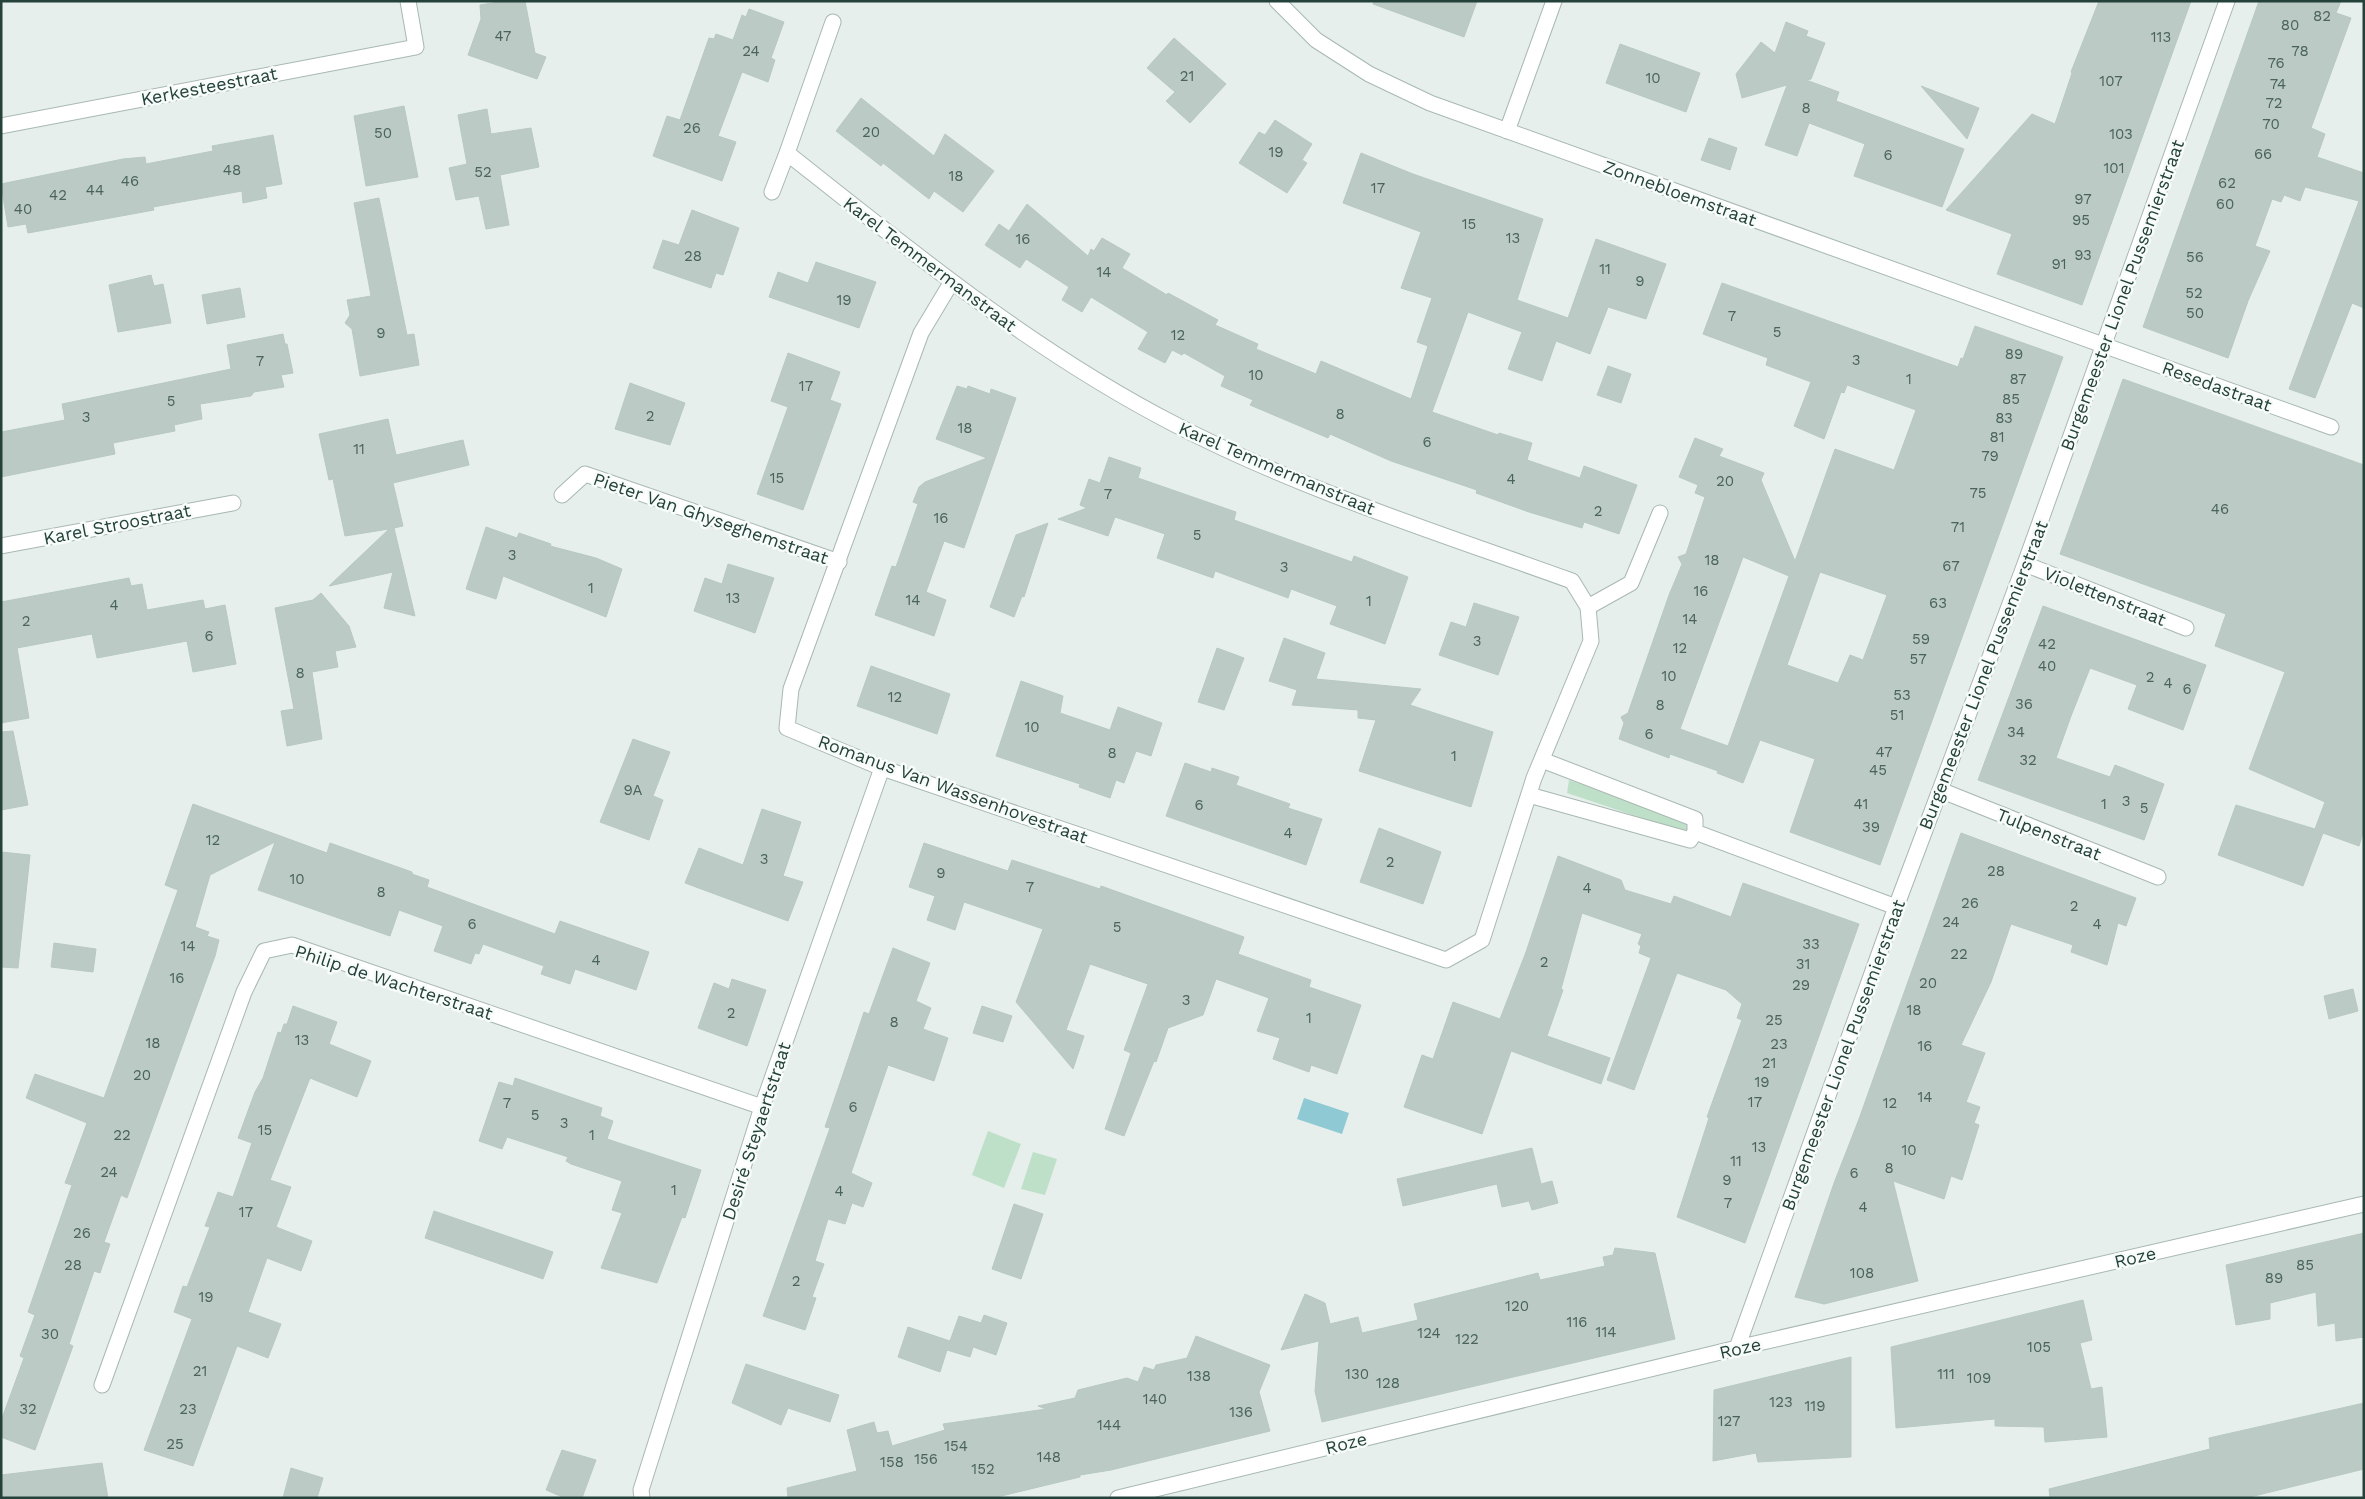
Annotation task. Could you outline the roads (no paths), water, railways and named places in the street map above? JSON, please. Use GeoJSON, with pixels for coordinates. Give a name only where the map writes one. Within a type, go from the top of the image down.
{"type":"FeatureCollection","features":[{"type":"Feature","properties":{"kind":"street","name":"Kerkesteestraat"},"geometry":{"type":"LineString","coordinates":[[1,126],[416,47],[408,1]]}},
{"type":"Feature","properties":{"kind":"street","name":"Zonnebloemstraat"},"geometry":{"type":"LineString","coordinates":[[1277,1],[1316,40],[1369,74],[1430,103],[2104,346]]}},
{"type":"Feature","properties":{"kind":"street"},"geometry":{"type":"LineString","coordinates":[[1508,131],[1554,1]]}},
{"type":"Feature","properties":{"kind":"street","name":"Burgemeester Lionel Pussemierstraat"},"geometry":{"type":"LineString","coordinates":[[1737,1348],[1896,907],[2025,564],[2228,1]]}},
{"type":"Feature","properties":{"kind":"street"},"geometry":{"type":"LineString","coordinates":[[772,192],[833,22]]}},
{"type":"Feature","properties":{"kind":"street","name":"Karel Temmermanstraat"},"geometry":{"type":"LineString","coordinates":[[787,153],[950,283],[1036,344],[1108,388],[1177,426],[1269,468],[1355,503],[1572,581],[1588,607]]}},
{"type":"Feature","properties":{"kind":"street","name":"Romanus Van Wassenhovestraat"},"geometry":{"type":"LineString","coordinates":[[950,283],[921,333],[791,689],[787,728],[882,768],[1446,960],[1482,940],[1528,794]]}},
{"type":"Feature","properties":{"kind":"street","name":"Resedastraat"},"geometry":{"type":"LineString","coordinates":[[2104,346],[2331,427]]}},
{"type":"Feature","properties":{"kind":"street","name":"Pieter Van Ghyseghemstraat"},"geometry":{"type":"LineString","coordinates":[[562,495],[586,474],[838,562]]}},
{"type":"Feature","properties":{"kind":"street","name":"Karel Stroostraat"},"geometry":{"type":"LineString","coordinates":[[1,546],[233,502]]}},
{"type":"Feature","properties":{"kind":"street"},"geometry":{"type":"LineString","coordinates":[[1542,760],[1696,819],[1695,832],[1690,840],[1528,794],[1542,760],[1591,641],[1588,607],[1631,583],[1660,513]]}},
{"type":"Feature","properties":{"kind":"street","name":"Violettenstraat"},"geometry":{"type":"LineString","coordinates":[[2025,564],[2186,628]]}},
{"type":"Feature","properties":{"kind":"street","name":"Desiré Steyaertstraat"},"geometry":{"type":"LineString","coordinates":[[642,1498],[641,1490],[762,1107],[882,768]]}},
{"type":"Feature","properties":{"kind":"street","name":"Tulpenstraat"},"geometry":{"type":"LineString","coordinates":[[1940,790],[2158,877]]}},
{"type":"Feature","properties":{"kind":"street"},"geometry":{"type":"LineString","coordinates":[[1695,832],[1896,907]]}},
{"type":"Feature","properties":{"kind":"street","name":"Philip de Wachterstraat"},"geometry":{"type":"LineString","coordinates":[[102,1385],[244,992],[264,951],[292,945],[762,1107]]}},
{"type":"Feature","properties":{"kind":"street","name":"Roze"},"geometry":{"type":"LineString","coordinates":[[1118,1498],[1737,1348],[2364,1204]]}},
{"type":"Feature","properties":{"kind":"water"},"geometry":{"type":"Polygon","coordinates":[[[1304,1098],[1349,1113],[1342,1134],[1297,1119],[1304,1098]]]}}]}
